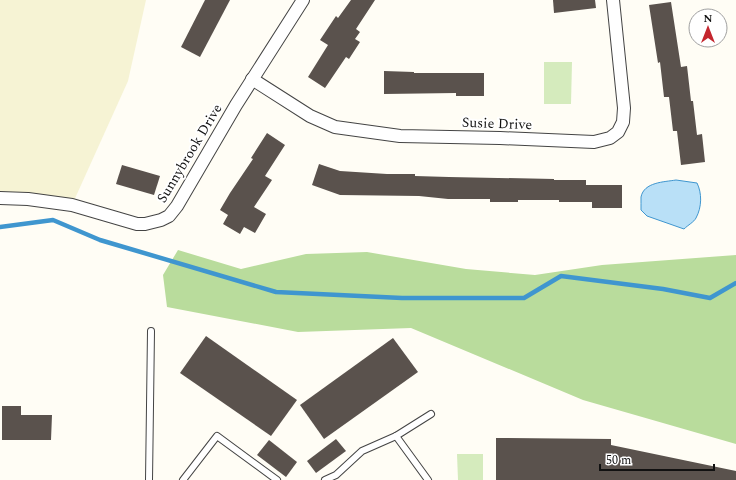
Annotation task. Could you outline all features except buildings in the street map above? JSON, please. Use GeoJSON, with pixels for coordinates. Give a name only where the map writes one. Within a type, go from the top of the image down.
{"type":"FeatureCollection","features":[{"type":"Feature","properties":{"kind":"street","name":"Sunnybrook Drive"},"geometry":{"type":"LineString","coordinates":[[0,198],[28,199],[72,205],[137,224],[145,224],[161,220],[169,216],[177,206],[252,79],[303,0]]}},
{"type":"Feature","properties":{"kind":"street","name":"Susie Drive"},"geometry":{"type":"LineString","coordinates":[[252,79],[310,116],[334,127],[400,136],[594,142],[610,138],[618,132],[623,122],[624,108],[613,0]]}},
{"type":"Feature","properties":{"kind":"lane"},"geometry":{"type":"LineString","coordinates":[[149,480],[151,331]]}},
{"type":"Feature","properties":{"kind":"lane"},"geometry":{"type":"LineString","coordinates":[[325,480],[336,475],[362,451],[396,436],[431,414]]}},
{"type":"Feature","properties":{"kind":"lane"},"geometry":{"type":"LineString","coordinates":[[183,480],[217,436],[277,480]]}},
{"type":"Feature","properties":{"kind":"lane"},"geometry":{"type":"LineString","coordinates":[[396,436],[428,480]]}},
{"type":"Feature","properties":{"kind":"shaded area"},"geometry":{"type":"Polygon","coordinates":[[[0,0],[146,0],[128,81],[72,205],[0,198],[0,0]]]}},
{"type":"Feature","properties":{"kind":"green space"},"geometry":{"type":"Polygon","coordinates":[[[544,62],[572,62],[571,104],[544,104],[544,62]]]}},
{"type":"Feature","properties":{"kind":"green space"},"geometry":{"type":"Polygon","coordinates":[[[178,250],[241,269],[306,254],[367,252],[466,269],[535,275],[602,265],[736,255],[736,444],[583,400],[411,328],[298,332],[167,307],[163,275],[178,250]]]}},
{"type":"Feature","properties":{"kind":"green space"},"geometry":{"type":"Polygon","coordinates":[[[457,454],[483,454],[483,480],[458,480],[457,454]]]}},
{"type":"Feature","properties":{"kind":"water"},"geometry":{"type":"Polygon","coordinates":[[[676,180],[697,183],[700,191],[701,200],[698,214],[694,221],[684,229],[647,216],[641,210],[641,197],[646,188],[660,182],[676,180]]]}},
{"type":"Feature","properties":{"kind":"waterway"},"geometry":{"type":"LineString","coordinates":[[0,227],[53,220],[100,240],[276,292],[402,298],[524,298],[561,276],[663,289],[710,298],[736,283]]}}]}
